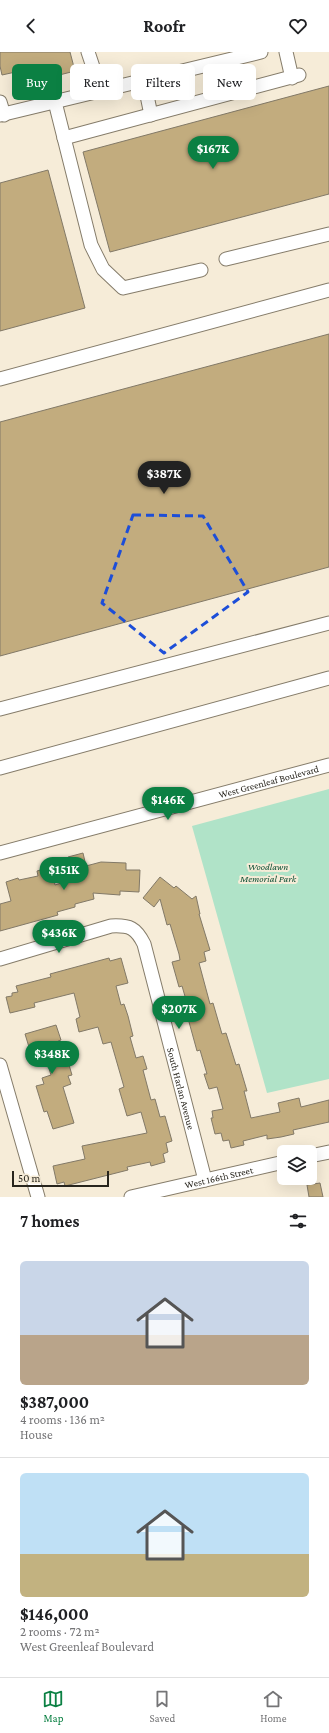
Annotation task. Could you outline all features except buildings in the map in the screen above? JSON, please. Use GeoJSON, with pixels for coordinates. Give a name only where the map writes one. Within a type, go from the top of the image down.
{"type":"FeatureCollection","features":[{"type":"Feature","properties":{"kind":"street"},"geometry":{"type":"LineString","coordinates":[[88,52],[92,64]]}},
{"type":"Feature","properties":{"kind":"street"},"geometry":{"type":"LineString","coordinates":[[195,65],[223,56],[261,52]]}},
{"type":"Feature","properties":{"kind":"street"},"geometry":{"type":"LineString","coordinates":[[64,138],[295,76],[286,52]]}},
{"type":"Feature","properties":{"kind":"street"},"geometry":{"type":"LineString","coordinates":[[1,111],[70,99]]}},
{"type":"Feature","properties":{"kind":"street"},"geometry":{"type":"LineString","coordinates":[[148,100],[151,115]]}},
{"type":"Feature","properties":{"kind":"street"},"geometry":{"type":"LineString","coordinates":[[56,102],[91,245],[103,269],[123,288],[201,270]]}},
{"type":"Feature","properties":{"kind":"street"},"geometry":{"type":"LineString","coordinates":[[226,259],[329,234]]}},
{"type":"Feature","properties":{"kind":"street"},"geometry":{"type":"LineString","coordinates":[[0,379],[329,290]]}},
{"type":"Feature","properties":{"kind":"street"},"geometry":{"type":"LineString","coordinates":[[0,709],[329,623]]}},
{"type":"Feature","properties":{"kind":"street"},"geometry":{"type":"LineString","coordinates":[[0,768],[329,678]]}},
{"type":"Feature","properties":{"kind":"street","name":"West Greenleaf Boulevard"},"geometry":{"type":"LineString","coordinates":[[0,853],[329,765]]}},
{"type":"Feature","properties":{"kind":"street","name":"South Harlan Avenue"},"geometry":{"type":"LineString","coordinates":[[0,959],[111,926],[124,925],[138,931],[144,944],[205,1180]]}},
{"type":"Feature","properties":{"kind":"street"},"geometry":{"type":"LineString","coordinates":[[0,1065],[38,1197]]}},
{"type":"Feature","properties":{"kind":"street"},"geometry":{"type":"LineString","coordinates":[[317,1155],[329,1152]]}},
{"type":"Feature","properties":{"kind":"street","name":"West 166th Street"},"geometry":{"type":"LineString","coordinates":[[131,1197],[277,1164]]}},
{"type":"Feature","properties":{"kind":"highlighted area"},"geometry":{"type":"Polygon","coordinates":[[[133,515],[203,516],[248,592],[164,653],[102,603],[133,515]]]}},
{"type":"Feature","properties":{"kind":"green space","name":"Woodlawn Memorial Park"},"geometry":{"type":"Polygon","coordinates":[[[329,789],[329,1079],[267,1093],[192,826],[329,789]]]}}]}
